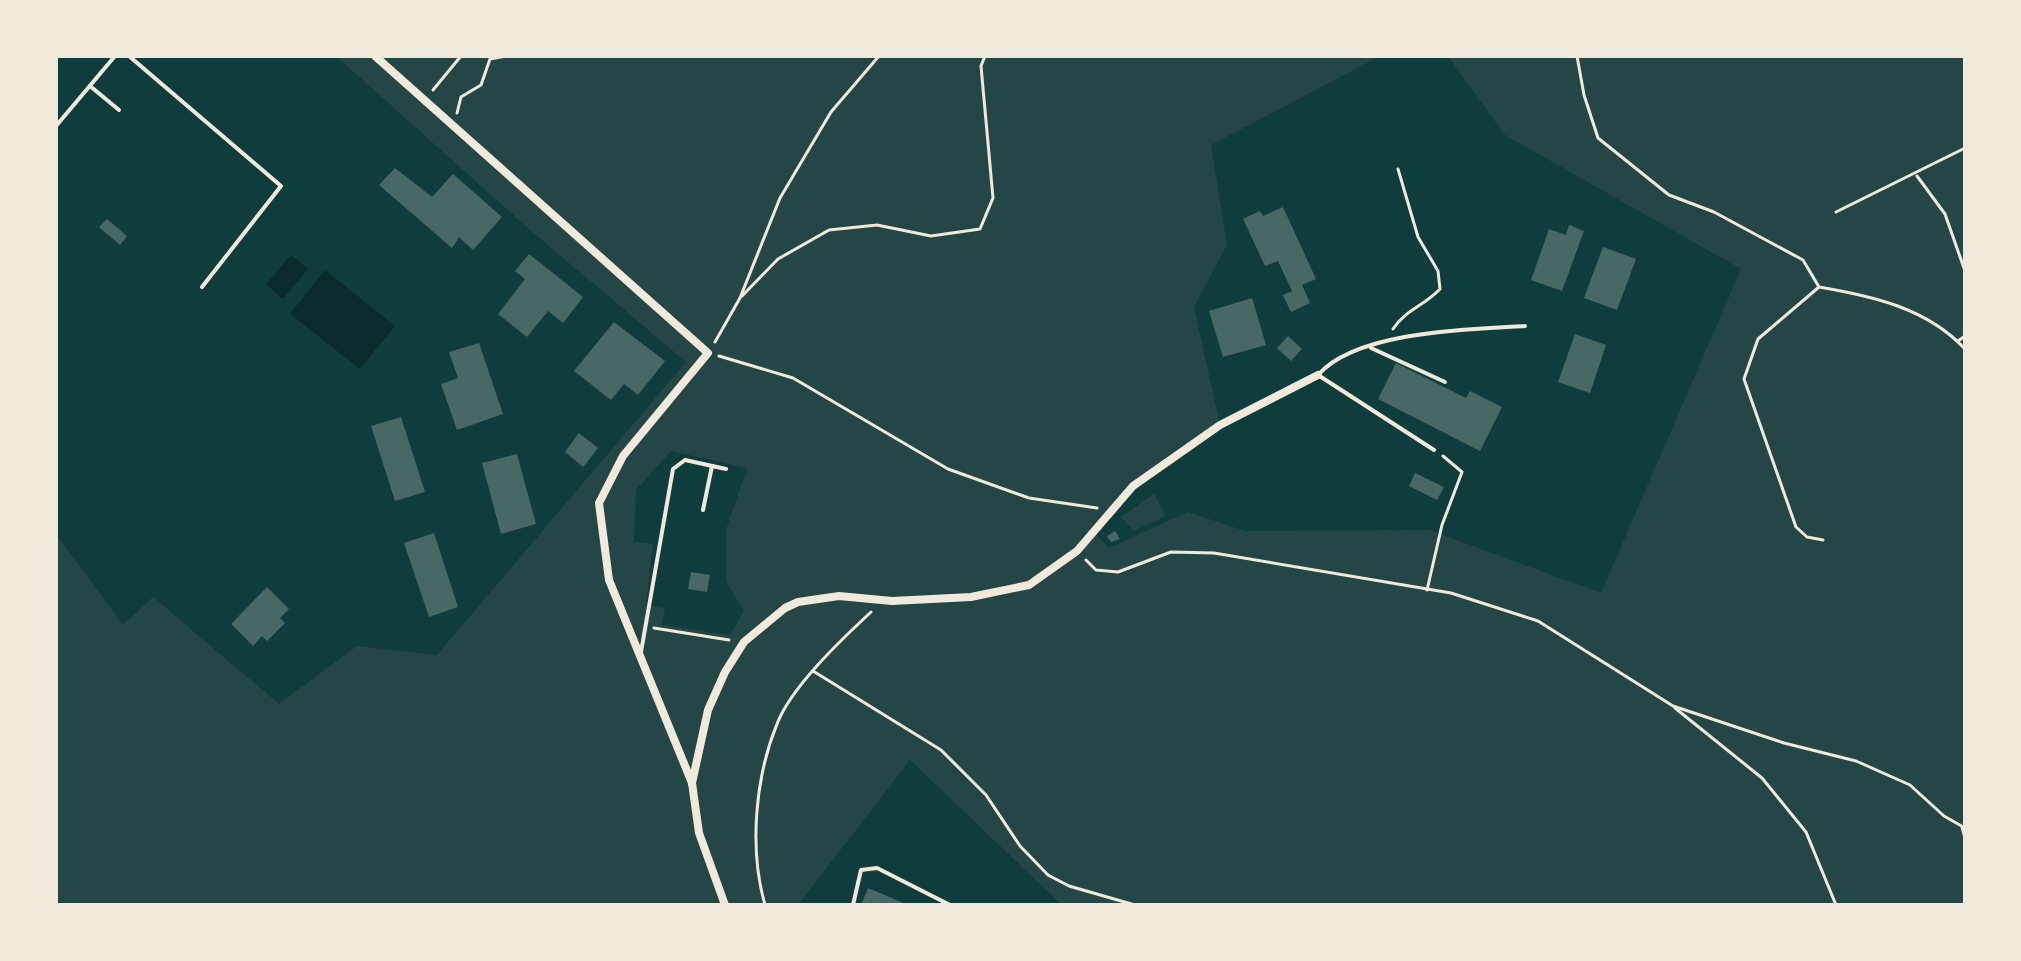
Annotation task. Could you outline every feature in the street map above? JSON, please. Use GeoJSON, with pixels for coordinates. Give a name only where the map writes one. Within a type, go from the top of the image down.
{"type":"FeatureCollection","features":[{"type":"Feature","properties":{"kind":"street"},"geometry":{"type":"LineString","coordinates":[[375,56],[708,353],[623,456],[599,503],[609,580],[692,783],[699,833],[725,905]]}},
{"type":"Feature","properties":{"kind":"street"},"geometry":{"type":"LineString","coordinates":[[692,783],[708,710],[744,642],[763,623],[798,602],[839,596],[892,601],[971,597],[1029,585],[1077,551],[1133,486],[1220,425],[1318,375]]}},
{"type":"Feature","properties":{"kind":"lane"},"geometry":{"type":"LineString","coordinates":[[56,126],[115,56]]}},
{"type":"Feature","properties":{"kind":"lane"},"geometry":{"type":"LineString","coordinates":[[129,56],[281,186],[202,287]]}},
{"type":"Feature","properties":{"kind":"lane"},"geometry":{"type":"LineString","coordinates":[[90,86],[119,110]]}},
{"type":"Feature","properties":{"kind":"lane"},"geometry":{"type":"LineString","coordinates":[[1434,450],[1318,375],[1326,365],[1391,341],[1468,329],[1525,326]]}},
{"type":"Feature","properties":{"kind":"lane"},"geometry":{"type":"LineString","coordinates":[[1369,347],[1445,382]]}},
{"type":"Feature","properties":{"kind":"lane"},"geometry":{"type":"LineString","coordinates":[[641,652],[673,469],[685,460],[726,469]]}},
{"type":"Feature","properties":{"kind":"lane"},"geometry":{"type":"LineString","coordinates":[[703,510],[712,466]]}},
{"type":"Feature","properties":{"kind":"lane"},"geometry":{"type":"LineString","coordinates":[[853,905],[861,870],[877,868],[950,905]]}},
{"type":"Feature","properties":{"kind":"path"},"geometry":{"type":"LineString","coordinates":[[425,100],[461,56]]}},
{"type":"Feature","properties":{"kind":"path"},"geometry":{"type":"LineString","coordinates":[[453,124],[461,97],[481,85],[490,59],[506,56]]}},
{"type":"Feature","properties":{"kind":"path"},"geometry":{"type":"LineString","coordinates":[[879,56],[831,112],[780,198],[740,298],[708,353],[793,378],[948,469],[1029,498],[1110,510]]}},
{"type":"Feature","properties":{"kind":"path"},"geometry":{"type":"LineString","coordinates":[[740,298],[778,259],[829,230],[877,225],[931,236],[980,229],[993,198],[981,66],[985,56]]}},
{"type":"Feature","properties":{"kind":"path"},"geometry":{"type":"LineString","coordinates":[[1577,56],[1584,95],[1598,138],[1669,195],[1714,212],[1803,260],[1819,287],[1870,296],[1921,316],[1965,349]]}},
{"type":"Feature","properties":{"kind":"path"},"geometry":{"type":"LineString","coordinates":[[1836,212],[1965,148]]}},
{"type":"Feature","properties":{"kind":"path"},"geometry":{"type":"LineString","coordinates":[[1391,341],[1394,328],[1405,312],[1425,305],[1440,289],[1438,271],[1418,237],[1398,169]]}},
{"type":"Feature","properties":{"kind":"path"},"geometry":{"type":"LineString","coordinates":[[1916,174],[1945,214],[1965,271]]}},
{"type":"Feature","properties":{"kind":"path"},"geometry":{"type":"LineString","coordinates":[[1819,287],[1758,339],[1744,379],[1796,527],[1807,537],[1823,540]]}},
{"type":"Feature","properties":{"kind":"path"},"geometry":{"type":"LineString","coordinates":[[1958,341],[1965,336]]}},
{"type":"Feature","properties":{"kind":"path"},"geometry":{"type":"LineString","coordinates":[[1427,590],[1442,525],[1462,472],[1434,450]]}},
{"type":"Feature","properties":{"kind":"path"},"geometry":{"type":"LineString","coordinates":[[1077,551],[1096,570],[1118,572],[1171,552],[1214,553],[1451,593],[1538,621],[1673,706],[1762,778],[1806,832],[1836,905]]}},
{"type":"Feature","properties":{"kind":"path"},"geometry":{"type":"LineString","coordinates":[[765,905],[757,879],[756,829],[765,770],[777,722],[813,671],[871,612],[892,601]]}},
{"type":"Feature","properties":{"kind":"path"},"geometry":{"type":"LineString","coordinates":[[646,627],[744,642]]}},
{"type":"Feature","properties":{"kind":"path"},"geometry":{"type":"LineString","coordinates":[[813,671],[941,750],[986,795],[1020,846],[1048,875],[1069,886],[1135,905]]}},
{"type":"Feature","properties":{"kind":"path"},"geometry":{"type":"LineString","coordinates":[[1673,706],[1784,743],[1856,761],[1910,785],[1964,827],[1965,838]]}},
{"type":"Feature","properties":{"kind":"shaded area"},"geometry":{"type":"Polygon","coordinates":[[[336,56],[1380,56],[1211,145],[1227,245],[1194,307],[1220,425],[1133,486],[1094,533],[1109,548],[1188,512],[1245,531],[1429,530],[1601,593],[1741,269],[1505,135],[1448,56],[1965,56],[1965,905],[1062,905],[910,760],[798,905],[56,905],[56,534],[123,625],[153,597],[279,704],[357,646],[437,655],[686,362],[529,229],[336,56]],[[671,451],[636,490],[634,542],[653,544],[646,605],[665,608],[662,625],[730,635],[744,611],[726,581],[726,530],[747,468],[671,451]]]}},
{"type":"Feature","properties":{"kind":"shaded area"},"geometry":{"type":"Polygon","coordinates":[[[291,255],[308,269],[283,299],[266,284],[291,255]]]}},
{"type":"Feature","properties":{"kind":"shaded area"},"geometry":{"type":"Polygon","coordinates":[[[325,270],[395,326],[360,369],[290,314],[325,270]]]}},
{"type":"Feature","properties":{"kind":"shaded area"},"geometry":{"type":"Polygon","coordinates":[[[1154,494],[1166,516],[1134,531],[1121,517],[1154,494]]]}},
{"type":"Feature","properties":{"kind":"building"},"geometry":{"type":"Polygon","coordinates":[[[395,168],[432,197],[453,174],[502,217],[473,250],[459,237],[452,248],[379,185],[395,168]]]}},
{"type":"Feature","properties":{"kind":"building"},"geometry":{"type":"Polygon","coordinates":[[[1283,207],[1316,279],[1302,285],[1310,303],[1291,312],[1283,295],[1292,291],[1278,261],[1265,266],[1243,219],[1260,211],[1263,216],[1283,207]]]}},
{"type":"Feature","properties":{"kind":"building"},"geometry":{"type":"Polygon","coordinates":[[[107,219],[127,236],[120,245],[99,227],[107,219]]]}},
{"type":"Feature","properties":{"kind":"building"},"geometry":{"type":"Polygon","coordinates":[[[1569,225],[1584,231],[1562,291],[1531,280],[1549,229],[1566,235],[1569,225]]]}},
{"type":"Feature","properties":{"kind":"building"},"geometry":{"type":"Polygon","coordinates":[[[1603,247],[1636,259],[1617,310],[1584,298],[1603,247]]]}},
{"type":"Feature","properties":{"kind":"building"},"geometry":{"type":"Polygon","coordinates":[[[529,254],[583,297],[563,323],[548,311],[527,337],[498,314],[525,279],[515,271],[529,254]]]}},
{"type":"Feature","properties":{"kind":"building"},"geometry":{"type":"Polygon","coordinates":[[[1252,298],[1266,345],[1223,357],[1209,311],[1252,298]]]}},
{"type":"Feature","properties":{"kind":"building"},"geometry":{"type":"Polygon","coordinates":[[[614,322],[665,361],[638,395],[624,384],[611,400],[574,371],[614,322]]]}},
{"type":"Feature","properties":{"kind":"building"},"geometry":{"type":"Polygon","coordinates":[[[1575,334],[1606,345],[1590,393],[1558,382],[1575,334]]]}},
{"type":"Feature","properties":{"kind":"building"},"geometry":{"type":"Polygon","coordinates":[[[1288,336],[1302,349],[1291,361],[1277,348],[1288,336]]]}},
{"type":"Feature","properties":{"kind":"building"},"geometry":{"type":"Polygon","coordinates":[[[479,343],[503,414],[457,430],[441,384],[458,378],[449,352],[479,343]]]}},
{"type":"Feature","properties":{"kind":"building"},"geometry":{"type":"Polygon","coordinates":[[[1396,363],[1466,398],[1470,391],[1502,407],[1480,451],[1378,399],[1396,363]]]}},
{"type":"Feature","properties":{"kind":"building"},"geometry":{"type":"Polygon","coordinates":[[[401,417],[425,492],[395,501],[371,426],[401,417]]]}},
{"type":"Feature","properties":{"kind":"building"},"geometry":{"type":"Polygon","coordinates":[[[579,433],[598,448],[583,467],[565,452],[579,433]]]}},
{"type":"Feature","properties":{"kind":"building"},"geometry":{"type":"Polygon","coordinates":[[[517,454],[536,524],[501,534],[482,463],[517,454]]]}},
{"type":"Feature","properties":{"kind":"building"},"geometry":{"type":"Polygon","coordinates":[[[1415,473],[1444,487],[1437,500],[1409,486],[1415,473]]]}},
{"type":"Feature","properties":{"kind":"building"},"geometry":{"type":"Polygon","coordinates":[[[1115,531],[1120,539],[1111,542],[1107,536],[1115,531]]]}},
{"type":"Feature","properties":{"kind":"building"},"geometry":{"type":"Polygon","coordinates":[[[434,533],[458,607],[429,617],[404,543],[434,533]]]}},
{"type":"Feature","properties":{"kind":"building"},"geometry":{"type":"Polygon","coordinates":[[[691,572],[710,575],[707,592],[688,589],[691,572]]]}},
{"type":"Feature","properties":{"kind":"building"},"geometry":{"type":"Polygon","coordinates":[[[267,587],[289,609],[280,618],[285,623],[267,641],[262,636],[253,646],[231,624],[267,587]]]}},
{"type":"Feature","properties":{"kind":"building"},"geometry":{"type":"Polygon","coordinates":[[[868,888],[908,905],[861,905],[868,888]]]}}]}
